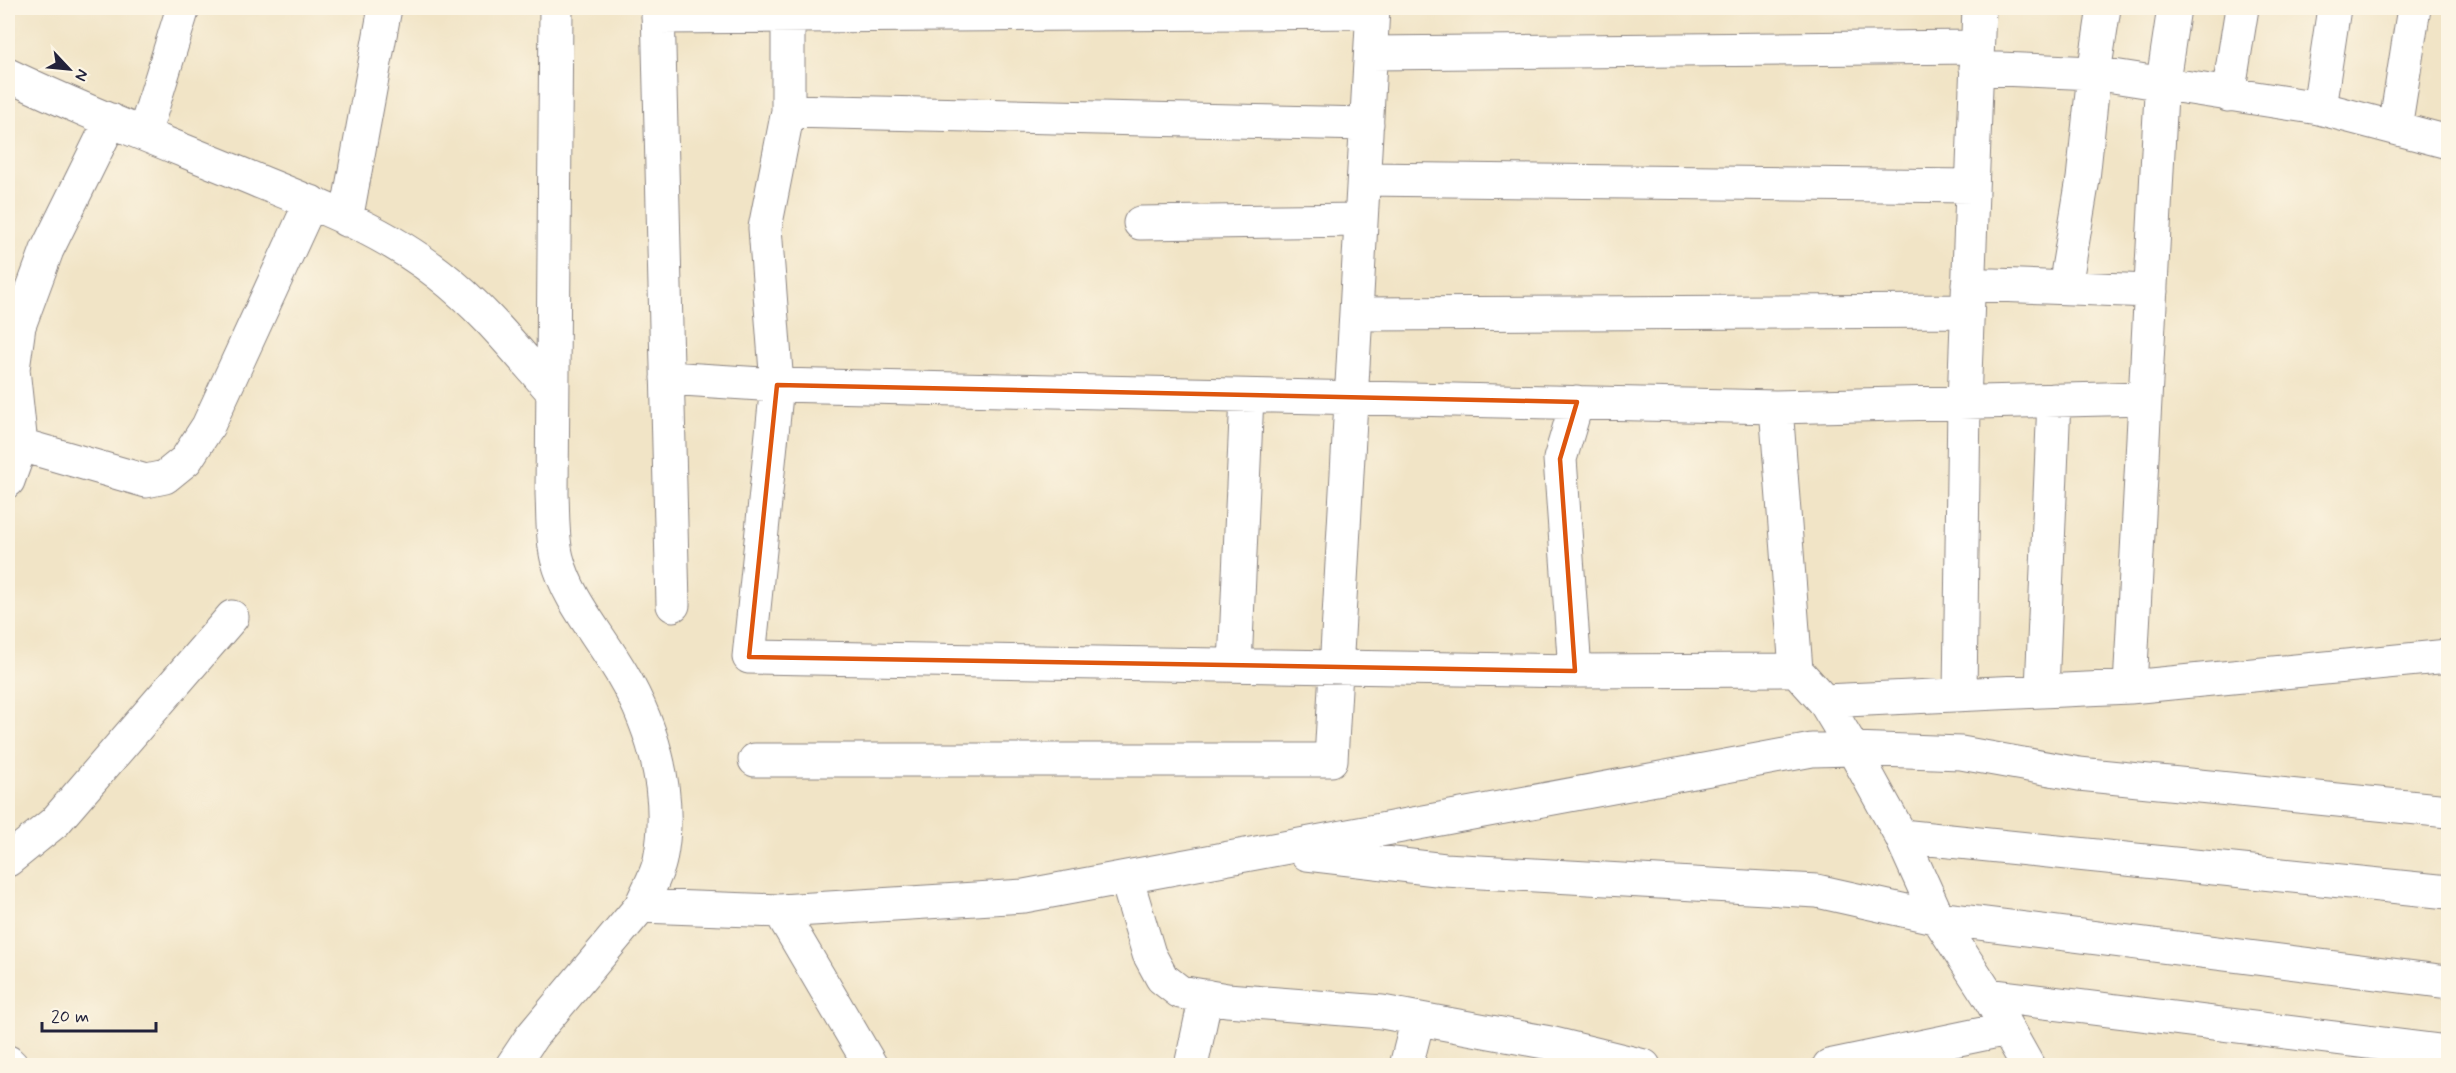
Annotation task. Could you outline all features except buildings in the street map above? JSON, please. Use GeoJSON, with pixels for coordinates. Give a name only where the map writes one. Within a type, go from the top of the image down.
{"type":"FeatureCollection","features":[{"type":"Feature","properties":{"kind":"street"},"geometry":{"type":"LineString","coordinates":[[144,134],[183,8]]}},
{"type":"Feature","properties":{"kind":"street"},"geometry":{"type":"LineString","coordinates":[[346,219],[385,8]]}},
{"type":"Feature","properties":{"kind":"street"},"geometry":{"type":"LineString","coordinates":[[512,1065],[532,1036],[641,906],[660,861],[664,812],[658,763],[644,715],[615,662],[575,604],[557,557],[552,494],[556,8]]}},
{"type":"Feature","properties":{"kind":"street"},"geometry":{"type":"LineString","coordinates":[[1959,694],[1964,402],[1979,8]]}},
{"type":"Feature","properties":{"kind":"street"},"geometry":{"type":"LineString","coordinates":[[2065,287],[2083,179],[2094,73],[2104,8]]}},
{"type":"Feature","properties":{"kind":"street"},"geometry":{"type":"LineString","coordinates":[[2130,687],[2163,85],[2174,8]]}},
{"type":"Feature","properties":{"kind":"street"},"geometry":{"type":"LineString","coordinates":[[2228,95],[2242,8]]}},
{"type":"Feature","properties":{"kind":"street"},"geometry":{"type":"LineString","coordinates":[[2319,108],[2334,8]]}},
{"type":"Feature","properties":{"kind":"street"},"geometry":{"type":"LineString","coordinates":[[2395,128],[2414,8]]}},
{"type":"Feature","properties":{"kind":"street"},"geometry":{"type":"LineString","coordinates":[[673,605],[658,12],[788,16],[1373,10],[1331,760],[754,760]]}},
{"type":"Feature","properties":{"kind":"street"},"geometry":{"type":"LineString","coordinates":[[788,16],[788,111],[765,228],[777,385],[749,657],[1575,671],[1796,670]]}},
{"type":"Feature","properties":{"kind":"street"},"geometry":{"type":"LineString","coordinates":[[1371,53],[1977,58],[2094,73],[2319,108],[2448,142]]}},
{"type":"Feature","properties":{"kind":"street"},"geometry":{"type":"LineString","coordinates":[[8,75],[310,202],[397,245],[438,273],[482,310],[552,391]]}},
{"type":"Feature","properties":{"kind":"street"},"geometry":{"type":"LineString","coordinates":[[788,111],[1367,124]]}},
{"type":"Feature","properties":{"kind":"street"},"geometry":{"type":"LineString","coordinates":[[8,481],[21,445],[13,369],[19,326],[47,250],[111,120]]}},
{"type":"Feature","properties":{"kind":"street"},"geometry":{"type":"LineString","coordinates":[[1364,179],[1972,186]]}},
{"type":"Feature","properties":{"kind":"street"},"geometry":{"type":"LineString","coordinates":[[21,445],[146,481],[165,477],[186,460],[208,426],[310,202]]}},
{"type":"Feature","properties":{"kind":"street"},"geometry":{"type":"LineString","coordinates":[[1140,223],[1361,220]]}},
{"type":"Feature","properties":{"kind":"street"},"geometry":{"type":"LineString","coordinates":[[1356,314],[1968,298],[2065,287],[2151,291]]}},
{"type":"Feature","properties":{"kind":"street"},"geometry":{"type":"LineString","coordinates":[[667,378],[777,385],[1776,407],[2145,398]]}},
{"type":"Feature","properties":{"kind":"street"},"geometry":{"type":"LineString","coordinates":[[1235,665],[1247,396]]}},
{"type":"Feature","properties":{"kind":"street"},"geometry":{"type":"LineString","coordinates":[[2042,690],[2054,400]]}},
{"type":"Feature","properties":{"kind":"street"},"geometry":{"type":"LineString","coordinates":[[1575,671],[1560,459],[1577,402]]}},
{"type":"Feature","properties":{"kind":"street"},"geometry":{"type":"LineString","coordinates":[[1776,407],[1796,670],[1824,701],[1853,748],[1901,836],[1938,918],[1988,995],[2028,1065]]}},
{"type":"Feature","properties":{"kind":"street"},"geometry":{"type":"LineString","coordinates":[[8,860],[55,822],[232,617]]}},
{"type":"Feature","properties":{"kind":"street"},"geometry":{"type":"LineString","coordinates":[[1824,701],[2130,687],[2448,656]]}},
{"type":"Feature","properties":{"kind":"street"},"geometry":{"type":"LineString","coordinates":[[641,906],[780,910],[1024,896],[1812,750],[1853,748],[1961,753],[2079,774],[2448,811]]}},
{"type":"Feature","properties":{"kind":"street"},"geometry":{"type":"LineString","coordinates":[[1901,836],[2448,892]]}},
{"type":"Feature","properties":{"kind":"street"},"geometry":{"type":"LineString","coordinates":[[1273,850],[1445,870],[1817,891],[1938,918],[2448,982]]}},
{"type":"Feature","properties":{"kind":"street"},"geometry":{"type":"LineString","coordinates":[[1126,877],[1149,954],[1162,978],[1180,992],[1382,1012],[1550,1043],[1644,1065]]}},
{"type":"Feature","properties":{"kind":"street"},"geometry":{"type":"LineString","coordinates":[[780,910],[871,1065]]}},
{"type":"Feature","properties":{"kind":"street"},"geometry":{"type":"LineString","coordinates":[[1988,995],[2448,1052]]}},
{"type":"Feature","properties":{"kind":"street"},"geometry":{"type":"LineString","coordinates":[[1191,1065],[1206,996]]}},
{"type":"Feature","properties":{"kind":"street"},"geometry":{"type":"LineString","coordinates":[[1406,1065],[1418,1019]]}},
{"type":"Feature","properties":{"kind":"street"},"geometry":{"type":"LineString","coordinates":[[1829,1065],[2007,1029]]}},
{"type":"Feature","properties":{"kind":"street"},"geometry":{"type":"LineString","coordinates":[[8,1062],[12,1065]]}},
{"type":"Feature","properties":{"kind":"highlighted area"},"geometry":{"type":"Polygon","coordinates":[[[777,385],[1577,402],[1560,459],[1575,671],[749,657],[777,385]]]}}]}
